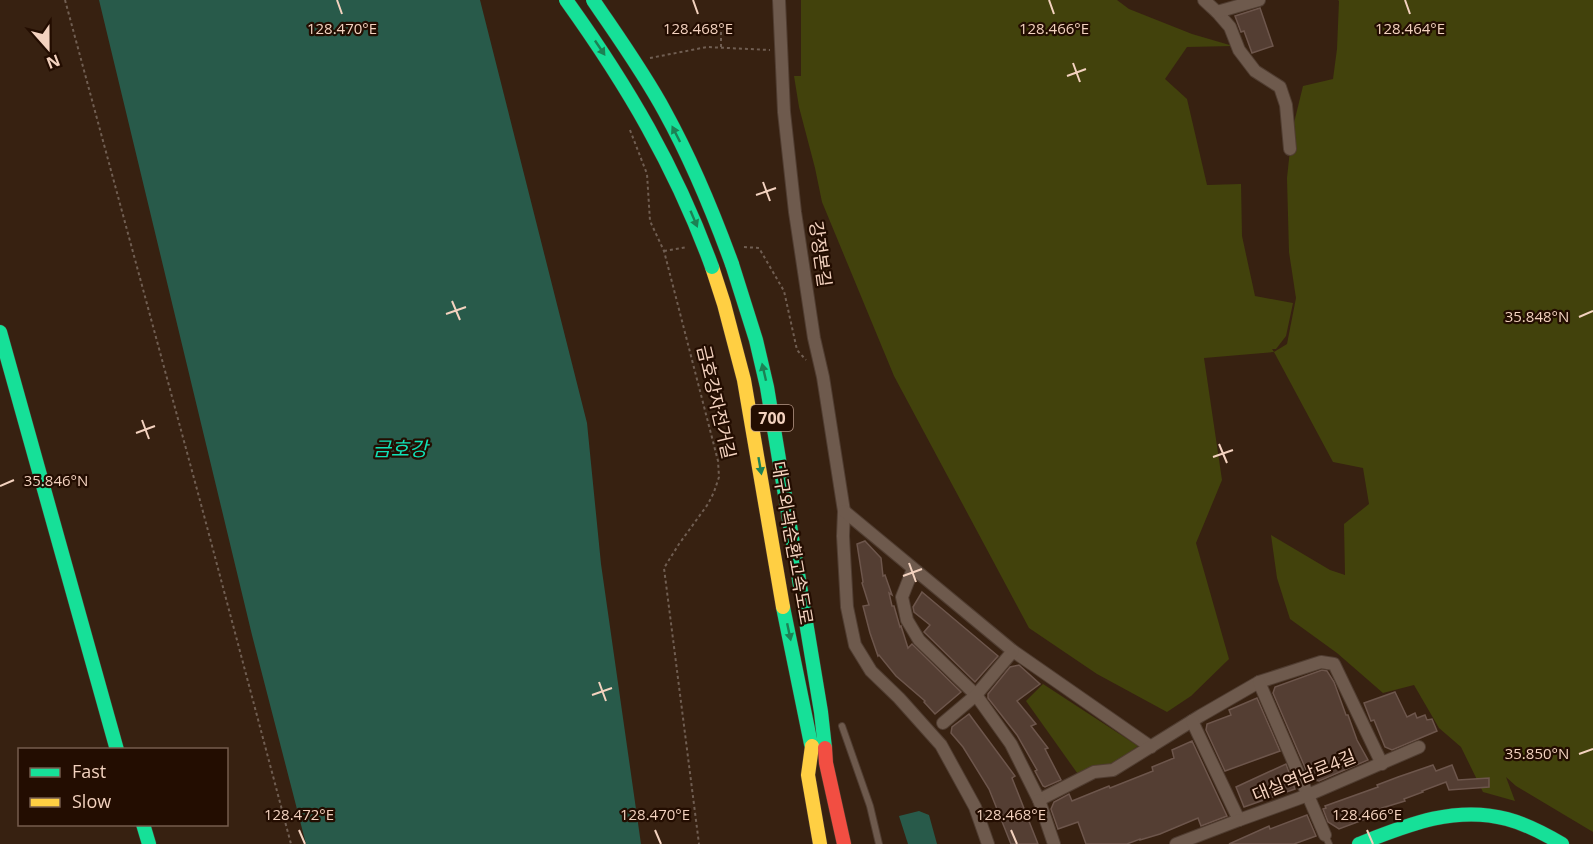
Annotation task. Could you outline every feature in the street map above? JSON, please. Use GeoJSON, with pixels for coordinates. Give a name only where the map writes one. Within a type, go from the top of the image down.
{"type":"FeatureCollection","features":[{"type":"Feature","properties":{"kind":"main road","name":"대구외곽순환고속도로"},"geometry":{"type":"LineString","coordinates":[[566,0],[610,64],[645,121],[695,219],[712,267],[735,341],[747,392],[777,575],[833,844]]}},
{"type":"Feature","properties":{"kind":"main road","name":"대구외곽순환고속도로"},"geometry":{"type":"LineString","coordinates":[[593,0],[616,32],[665,112],[697,174],[732,264],[756,340],[767,387],[821,712],[826,763],[844,844]]}},
{"type":"Feature","properties":{"kind":"main road"},"geometry":{"type":"LineString","coordinates":[[0,332],[116,748]]}},
{"type":"Feature","properties":{"kind":"main road"},"geometry":{"type":"LineString","coordinates":[[812,746],[808,775],[820,844]]}},
{"type":"Feature","properties":{"kind":"main road"},"geometry":{"type":"LineString","coordinates":[[826,763],[844,802],[854,844]]}},
{"type":"Feature","properties":{"kind":"main road"},"geometry":{"type":"LineString","coordinates":[[1359,844],[1423,819],[1453,813],[1505,818],[1530,827],[1562,844]]}},
{"type":"Feature","properties":{"kind":"main road"},"geometry":{"type":"LineString","coordinates":[[143,826],[149,844]]}},
{"type":"Feature","properties":{"kind":"street","name":"강정본길"},"geometry":{"type":"LineString","coordinates":[[779,0],[784,112],[795,212],[843,511]]}},
{"type":"Feature","properties":{"kind":"street"},"geometry":{"type":"LineString","coordinates":[[1204,0],[1230,27],[1239,50],[1255,71],[1280,87],[1286,105],[1290,149]]}},
{"type":"Feature","properties":{"kind":"street"},"geometry":{"type":"LineString","coordinates":[[1217,12],[1259,0]]}},
{"type":"Feature","properties":{"kind":"street"},"geometry":{"type":"LineString","coordinates":[[843,511],[1012,651],[1151,747]]}},
{"type":"Feature","properties":{"kind":"street"},"geometry":{"type":"LineString","coordinates":[[843,511],[847,607],[855,645],[871,671],[941,745],[975,807],[988,844]]}},
{"type":"Feature","properties":{"kind":"street"},"geometry":{"type":"LineString","coordinates":[[913,569],[902,597],[908,620],[919,640],[976,695],[1011,744],[1039,800],[1054,844]]}},
{"type":"Feature","properties":{"kind":"street"},"geometry":{"type":"LineString","coordinates":[[943,723],[976,695],[1012,651]]}},
{"type":"Feature","properties":{"kind":"street","name":"대실역남로4길"},"geometry":{"type":"LineString","coordinates":[[1039,800],[1094,771],[1113,770],[1259,682],[1322,662],[1334,664],[1382,764]]}},
{"type":"Feature","properties":{"kind":"street"},"geometry":{"type":"LineString","coordinates":[[1259,682],[1327,840]]}},
{"type":"Feature","properties":{"kind":"street","name":"대실역남로4길"},"geometry":{"type":"LineString","coordinates":[[1192,721],[1239,820]]}},
{"type":"Feature","properties":{"kind":"street","name":"대실역남로4길"},"geometry":{"type":"LineString","coordinates":[[1176,844],[1308,795],[1419,747]]}},
{"type":"Feature","properties":{"kind":"lane"},"geometry":{"type":"LineString","coordinates":[[1217,12],[1229,0]]}},
{"type":"Feature","properties":{"kind":"lane"},"geometry":{"type":"LineString","coordinates":[[930,733],[943,723]]}},
{"type":"Feature","properties":{"kind":"lane"},"geometry":{"type":"LineString","coordinates":[[842,726],[870,806],[879,844]]}},
{"type":"Feature","properties":{"kind":"path"},"geometry":{"type":"LineString","coordinates":[[64,0],[291,844]]}},
{"type":"Feature","properties":{"kind":"path"},"geometry":{"type":"LineString","coordinates":[[721,23],[721,47]]}},
{"type":"Feature","properties":{"kind":"path"},"geometry":{"type":"LineString","coordinates":[[642,60],[706,46],[781,51]]}},
{"type":"Feature","properties":{"kind":"path","name":"금호강자전거길"},"geometry":{"type":"LineString","coordinates":[[627,122],[647,174],[650,220],[664,251],[718,462],[719,477],[708,504],[664,568],[699,844]]}},
{"type":"Feature","properties":{"kind":"shaded area"},"geometry":{"type":"Polygon","coordinates":[[[801,0],[1117,0],[1129,9],[1192,34],[1233,46],[1187,47],[1165,79],[1187,99],[1207,185],[1241,184],[1242,236],[1255,296],[1293,303],[1286,336],[1276,349],[1272,349],[1274,352],[1204,358],[1222,480],[1196,543],[1229,659],[1191,696],[1167,712],[1097,674],[1029,628],[894,376],[822,202],[799,107],[794,76],[801,76],[801,0]]]}},
{"type":"Feature","properties":{"kind":"shaded area"},"geometry":{"type":"Polygon","coordinates":[[[1338,0],[1593,0],[1593,832],[1516,786],[1506,777],[1515,801],[1483,792],[1461,747],[1439,728],[1414,685],[1383,693],[1337,653],[1290,619],[1277,578],[1271,535],[1330,570],[1345,575],[1344,524],[1369,504],[1363,468],[1333,462],[1274,352],[1287,344],[1296,298],[1289,252],[1287,178],[1292,131],[1303,86],[1333,79],[1337,49],[1338,0]]]}},
{"type":"Feature","properties":{"kind":"shaded area"},"geometry":{"type":"Polygon","coordinates":[[[1043,684],[1138,746],[1110,766],[1080,777],[1026,701],[1043,684]]]}},
{"type":"Feature","properties":{"kind":"water","name":"금호강"},"geometry":{"type":"Polygon","coordinates":[[[99,0],[480,0],[587,423],[601,564],[641,844],[306,844],[252,635],[99,0]]]}},
{"type":"Feature","properties":{"kind":"water"},"geometry":{"type":"Polygon","coordinates":[[[919,811],[929,815],[937,844],[908,844],[899,816],[919,811]]]}},
{"type":"Feature","properties":{"kind":"building"},"geometry":{"type":"Polygon","coordinates":[[[1260,8],[1273,46],[1252,53],[1244,31],[1241,32],[1235,16],[1260,8]]]}},
{"type":"Feature","properties":{"kind":"building"},"geometry":{"type":"Polygon","coordinates":[[[865,541],[881,558],[883,576],[885,575],[892,595],[889,593],[892,606],[894,606],[908,648],[912,644],[961,692],[935,714],[925,701],[896,676],[878,656],[863,606],[869,605],[862,583],[857,544],[865,541]]]}},
{"type":"Feature","properties":{"kind":"building"},"geometry":{"type":"Polygon","coordinates":[[[922,592],[998,656],[975,682],[924,632],[930,625],[914,612],[913,607],[922,592]]]}},
{"type":"Feature","properties":{"kind":"building"},"geometry":{"type":"Polygon","coordinates":[[[1019,665],[1040,684],[1017,701],[1036,724],[1031,726],[1048,748],[1045,749],[1061,780],[1045,787],[1017,735],[988,698],[988,694],[1010,667],[1019,665]]]}},
{"type":"Feature","properties":{"kind":"building"},"geometry":{"type":"Polygon","coordinates":[[[1322,670],[1327,671],[1334,682],[1346,715],[1368,760],[1319,781],[1310,779],[1273,693],[1275,687],[1322,670]]]}},
{"type":"Feature","properties":{"kind":"building"},"geometry":{"type":"Polygon","coordinates":[[[1395,692],[1407,717],[1415,713],[1417,718],[1425,715],[1427,720],[1432,719],[1437,731],[1392,750],[1385,747],[1364,703],[1395,692]]]}},
{"type":"Feature","properties":{"kind":"building"},"geometry":{"type":"Polygon","coordinates":[[[1257,698],[1280,751],[1225,771],[1206,730],[1207,724],[1231,715],[1229,710],[1257,698]]]}},
{"type":"Feature","properties":{"kind":"building"},"geometry":{"type":"Polygon","coordinates":[[[969,714],[1015,776],[1012,778],[1038,844],[1011,844],[989,789],[963,747],[951,733],[952,727],[969,714]]]}},
{"type":"Feature","properties":{"kind":"building"},"geometry":{"type":"Polygon","coordinates":[[[1192,741],[1227,816],[1201,826],[1198,818],[1160,834],[1127,844],[1086,844],[1078,822],[1058,829],[1051,809],[1054,802],[1069,794],[1072,801],[1153,771],[1152,767],[1174,758],[1172,750],[1192,741]]]}},
{"type":"Feature","properties":{"kind":"building"},"geometry":{"type":"Polygon","coordinates":[[[1286,764],[1295,789],[1244,807],[1236,787],[1286,764]]]}},
{"type":"Feature","properties":{"kind":"building"},"geometry":{"type":"Polygon","coordinates":[[[1433,765],[1436,771],[1452,765],[1458,780],[1489,778],[1489,787],[1449,790],[1446,782],[1404,799],[1405,801],[1382,808],[1384,812],[1339,829],[1328,822],[1323,809],[1326,808],[1325,806],[1433,765]]]}},
{"type":"Feature","properties":{"kind":"building"},"geometry":{"type":"Polygon","coordinates":[[[1307,815],[1316,836],[1294,844],[1229,844],[1269,826],[1270,829],[1307,815]]]}},
{"type":"Feature","properties":{"kind":"traffic: fast"},"geometry":{"type":"LineString","coordinates":[[566,0],[630,96],[648,128],[683,195],[712,267]]}},
{"type":"Feature","properties":{"kind":"traffic: fast"},"geometry":{"type":"LineString","coordinates":[[593,0],[640,69],[675,130],[702,187],[732,264]]}},
{"type":"Feature","properties":{"kind":"traffic: fast"},"geometry":{"type":"LineString","coordinates":[[732,264],[756,340],[767,387],[825,748]]}},
{"type":"Feature","properties":{"kind":"traffic: fast"},"geometry":{"type":"LineString","coordinates":[[0,332],[116,748]]}},
{"type":"Feature","properties":{"kind":"traffic: fast"},"geometry":{"type":"LineString","coordinates":[[783,607],[811,744]]}},
{"type":"Feature","properties":{"kind":"traffic: fast"},"geometry":{"type":"LineString","coordinates":[[1359,844],[1413,824],[1469,814],[1488,815],[1514,821],[1562,844]]}},
{"type":"Feature","properties":{"kind":"traffic: fast"},"geometry":{"type":"LineString","coordinates":[[144,826],[149,844]]}},
{"type":"Feature","properties":{"kind":"traffic: slow"},"geometry":{"type":"LineString","coordinates":[[712,267],[744,380],[783,607]]}},
{"type":"Feature","properties":{"kind":"traffic: slow"},"geometry":{"type":"LineString","coordinates":[[812,746],[808,775],[820,844]]}},
{"type":"Feature","properties":{"kind":"traffic: jam"},"geometry":{"type":"LineString","coordinates":[[825,748],[826,763],[844,844]]}}]}
